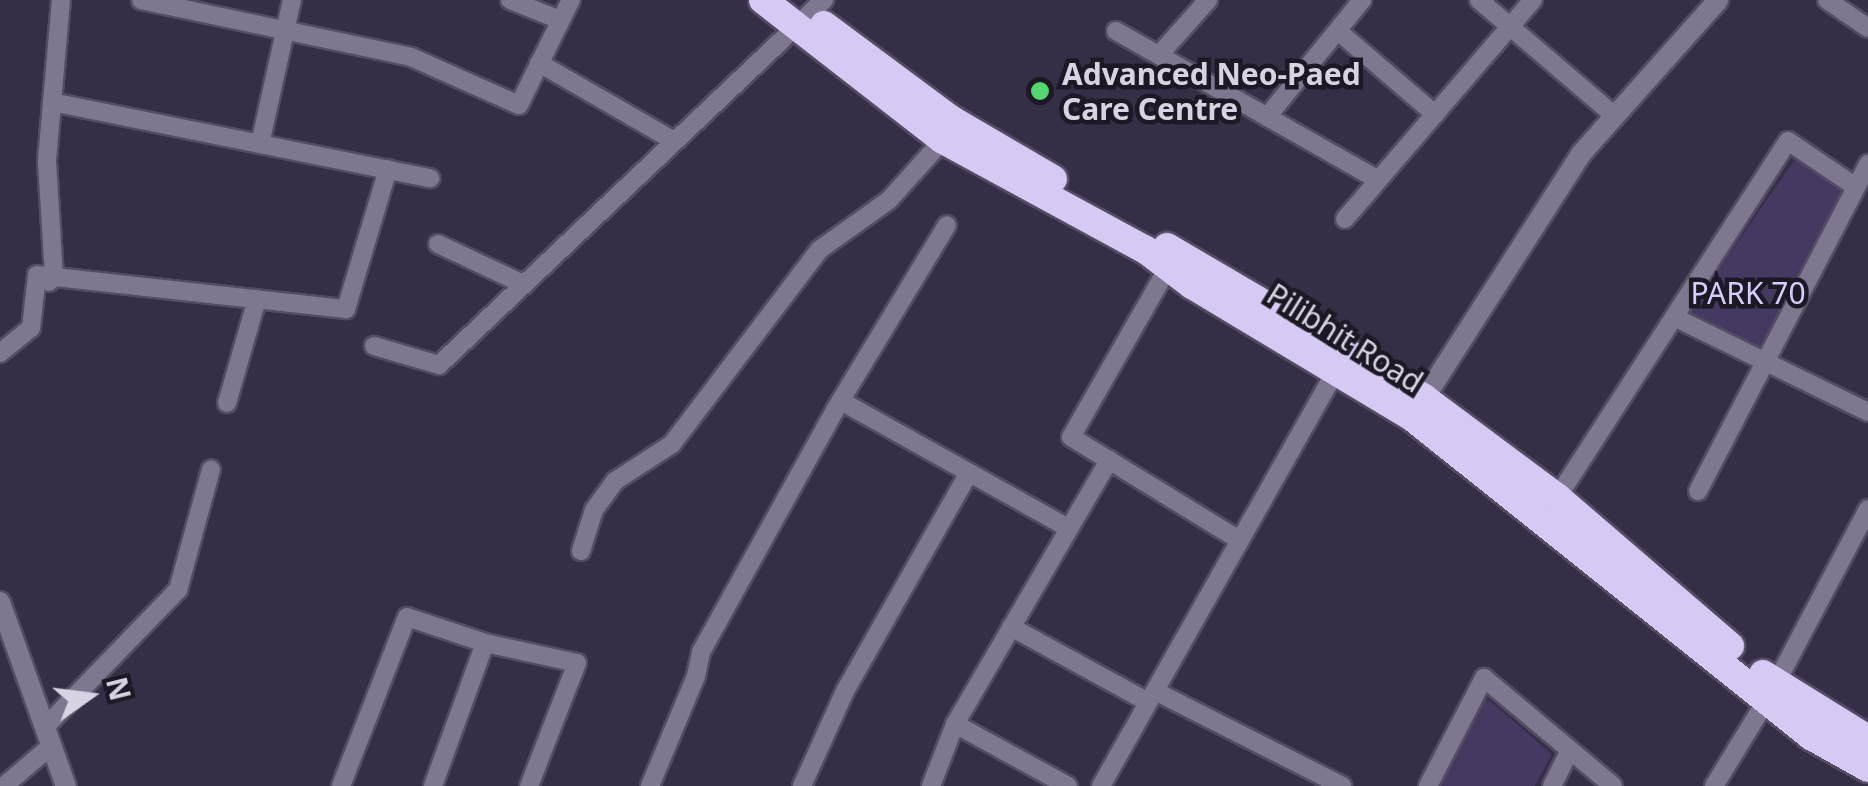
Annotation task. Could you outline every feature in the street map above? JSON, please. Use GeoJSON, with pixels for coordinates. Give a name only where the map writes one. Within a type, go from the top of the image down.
{"type":"FeatureCollection","features":[{"type":"Feature","properties":{"kind":"highway","name":"Pilibhit Road"},"geometry":{"type":"LineString","coordinates":[[763,0],[805,9],[876,92],[944,140],[1169,266],[1192,285],[1336,370],[1418,408],[1550,509],[1772,691],[1811,736],[1868,768]]}},
{"type":"Feature","properties":{"kind":"highway"},"geometry":{"type":"LineString","coordinates":[[805,9],[952,120],[1418,408]]}},
{"type":"Feature","properties":{"kind":"highway"},"geometry":{"type":"LineString","coordinates":[[1772,691],[1868,740]]}},
{"type":"Feature","properties":{"kind":"street"},"geometry":{"type":"LineString","coordinates":[[54,276],[47,160],[61,0]]}},
{"type":"Feature","properties":{"kind":"street"},"geometry":{"type":"LineString","coordinates":[[141,0],[286,28],[411,58],[519,105],[572,0]]}},
{"type":"Feature","properties":{"kind":"street"},"geometry":{"type":"LineString","coordinates":[[260,144],[292,0]]}},
{"type":"Feature","properties":{"kind":"street"},"geometry":{"type":"LineString","coordinates":[[510,0],[560,20]]}},
{"type":"Feature","properties":{"kind":"street"},"geometry":{"type":"LineString","coordinates":[[1159,55],[1208,0]]}},
{"type":"Feature","properties":{"kind":"street"},"geometry":{"type":"LineString","coordinates":[[1268,117],[1362,0]]}},
{"type":"Feature","properties":{"kind":"street"},"geometry":{"type":"LineString","coordinates":[[1479,0],[1615,116]]}},
{"type":"Feature","properties":{"kind":"street"},"geometry":{"type":"LineString","coordinates":[[1345,220],[1533,0]]}},
{"type":"Feature","properties":{"kind":"street"},"geometry":{"type":"LineString","coordinates":[[1418,408],[1581,154],[1718,0]]}},
{"type":"Feature","properties":{"kind":"street"},"geometry":{"type":"LineString","coordinates":[[1827,0],[1868,28]]}},
{"type":"Feature","properties":{"kind":"street"},"geometry":{"type":"LineString","coordinates":[[374,346],[439,365],[674,141],[805,9]]}},
{"type":"Feature","properties":{"kind":"street"},"geometry":{"type":"LineString","coordinates":[[1116,31],[1378,180]]}},
{"type":"Feature","properties":{"kind":"street"},"geometry":{"type":"LineString","coordinates":[[1338,31],[1435,114]]}},
{"type":"Feature","properties":{"kind":"street"},"geometry":{"type":"LineString","coordinates":[[539,63],[674,141]]}},
{"type":"Feature","properties":{"kind":"street"},"geometry":{"type":"LineString","coordinates":[[52,102],[430,178]]}},
{"type":"Feature","properties":{"kind":"street"},"geometry":{"type":"LineString","coordinates":[[581,551],[594,510],[616,481],[672,444],[819,250],[889,200],[944,140]]}},
{"type":"Feature","properties":{"kind":"street"},"geometry":{"type":"LineString","coordinates":[[1550,509],[1788,141],[1856,187]]}},
{"type":"Feature","properties":{"kind":"street"},"geometry":{"type":"LineString","coordinates":[[1698,491],[1868,164]]}},
{"type":"Feature","properties":{"kind":"street"},"geometry":{"type":"LineString","coordinates":[[0,353],[32,328],[36,275],[346,309],[388,170]]}},
{"type":"Feature","properties":{"kind":"street"},"geometry":{"type":"LineString","coordinates":[[650,786],[696,676],[701,652],[840,401],[947,225]]}},
{"type":"Feature","properties":{"kind":"street"},"geometry":{"type":"LineString","coordinates":[[438,244],[523,284]]}},
{"type":"Feature","properties":{"kind":"street"},"geometry":{"type":"LineString","coordinates":[[1169,266],[1071,437],[1239,540]]}},
{"type":"Feature","properties":{"kind":"street"},"geometry":{"type":"LineString","coordinates":[[227,403],[257,299]]}},
{"type":"Feature","properties":{"kind":"street"},"geometry":{"type":"LineString","coordinates":[[1674,317],[1868,412]]}},
{"type":"Feature","properties":{"kind":"street"},"geometry":{"type":"LineString","coordinates":[[1101,786],[1336,370]]}},
{"type":"Feature","properties":{"kind":"street"},"geometry":{"type":"LineString","coordinates":[[840,401],[1068,528]]}},
{"type":"Feature","properties":{"kind":"street"},"geometry":{"type":"LineString","coordinates":[[930,786],[956,724],[1109,460]]}},
{"type":"Feature","properties":{"kind":"street"},"geometry":{"type":"LineString","coordinates":[[4,786],[178,590],[211,469]]}},
{"type":"Feature","properties":{"kind":"street"},"geometry":{"type":"LineString","coordinates":[[802,786],[845,691],[969,473]]}},
{"type":"Feature","properties":{"kind":"street"},"geometry":{"type":"LineString","coordinates":[[1714,786],[1772,691],[1868,509]]}},
{"type":"Feature","properties":{"kind":"street"},"geometry":{"type":"LineString","coordinates":[[0,602],[6,634],[66,786]]}},
{"type":"Feature","properties":{"kind":"street"},"geometry":{"type":"LineString","coordinates":[[341,786],[407,617],[485,643],[577,662],[529,786]]}},
{"type":"Feature","properties":{"kind":"street"},"geometry":{"type":"LineString","coordinates":[[1011,627],[1342,786]]}},
{"type":"Feature","properties":{"kind":"street"},"geometry":{"type":"LineString","coordinates":[[433,786],[485,643]]}},
{"type":"Feature","properties":{"kind":"street"},"geometry":{"type":"LineString","coordinates":[[1428,786],[1484,678],[1614,786]]}},
{"type":"Feature","properties":{"kind":"street"},"geometry":{"type":"LineString","coordinates":[[956,724],[1068,786]]}},
{"type":"Feature","properties":{"kind":"street"},"geometry":{"type":"LineString","coordinates":[[1552,786],[1570,750]]}},
{"type":"Feature","properties":{"kind":"green space","name":"PARK 70"},"geometry":{"type":"Polygon","coordinates":[[[1795,159],[1848,190],[1760,352],[1688,313],[1795,159]]]}},
{"type":"Feature","properties":{"kind":"green space"},"geometry":{"type":"Polygon","coordinates":[[[1483,695],[1552,754],[1535,786],[1435,786],[1483,695]]]}},
{"type":"Feature","properties":{"kind":"place","name":"Advanced Neo-Paed Care Centre"},"geometry":{"type":"Point","coordinates":[1040,91]}}]}
